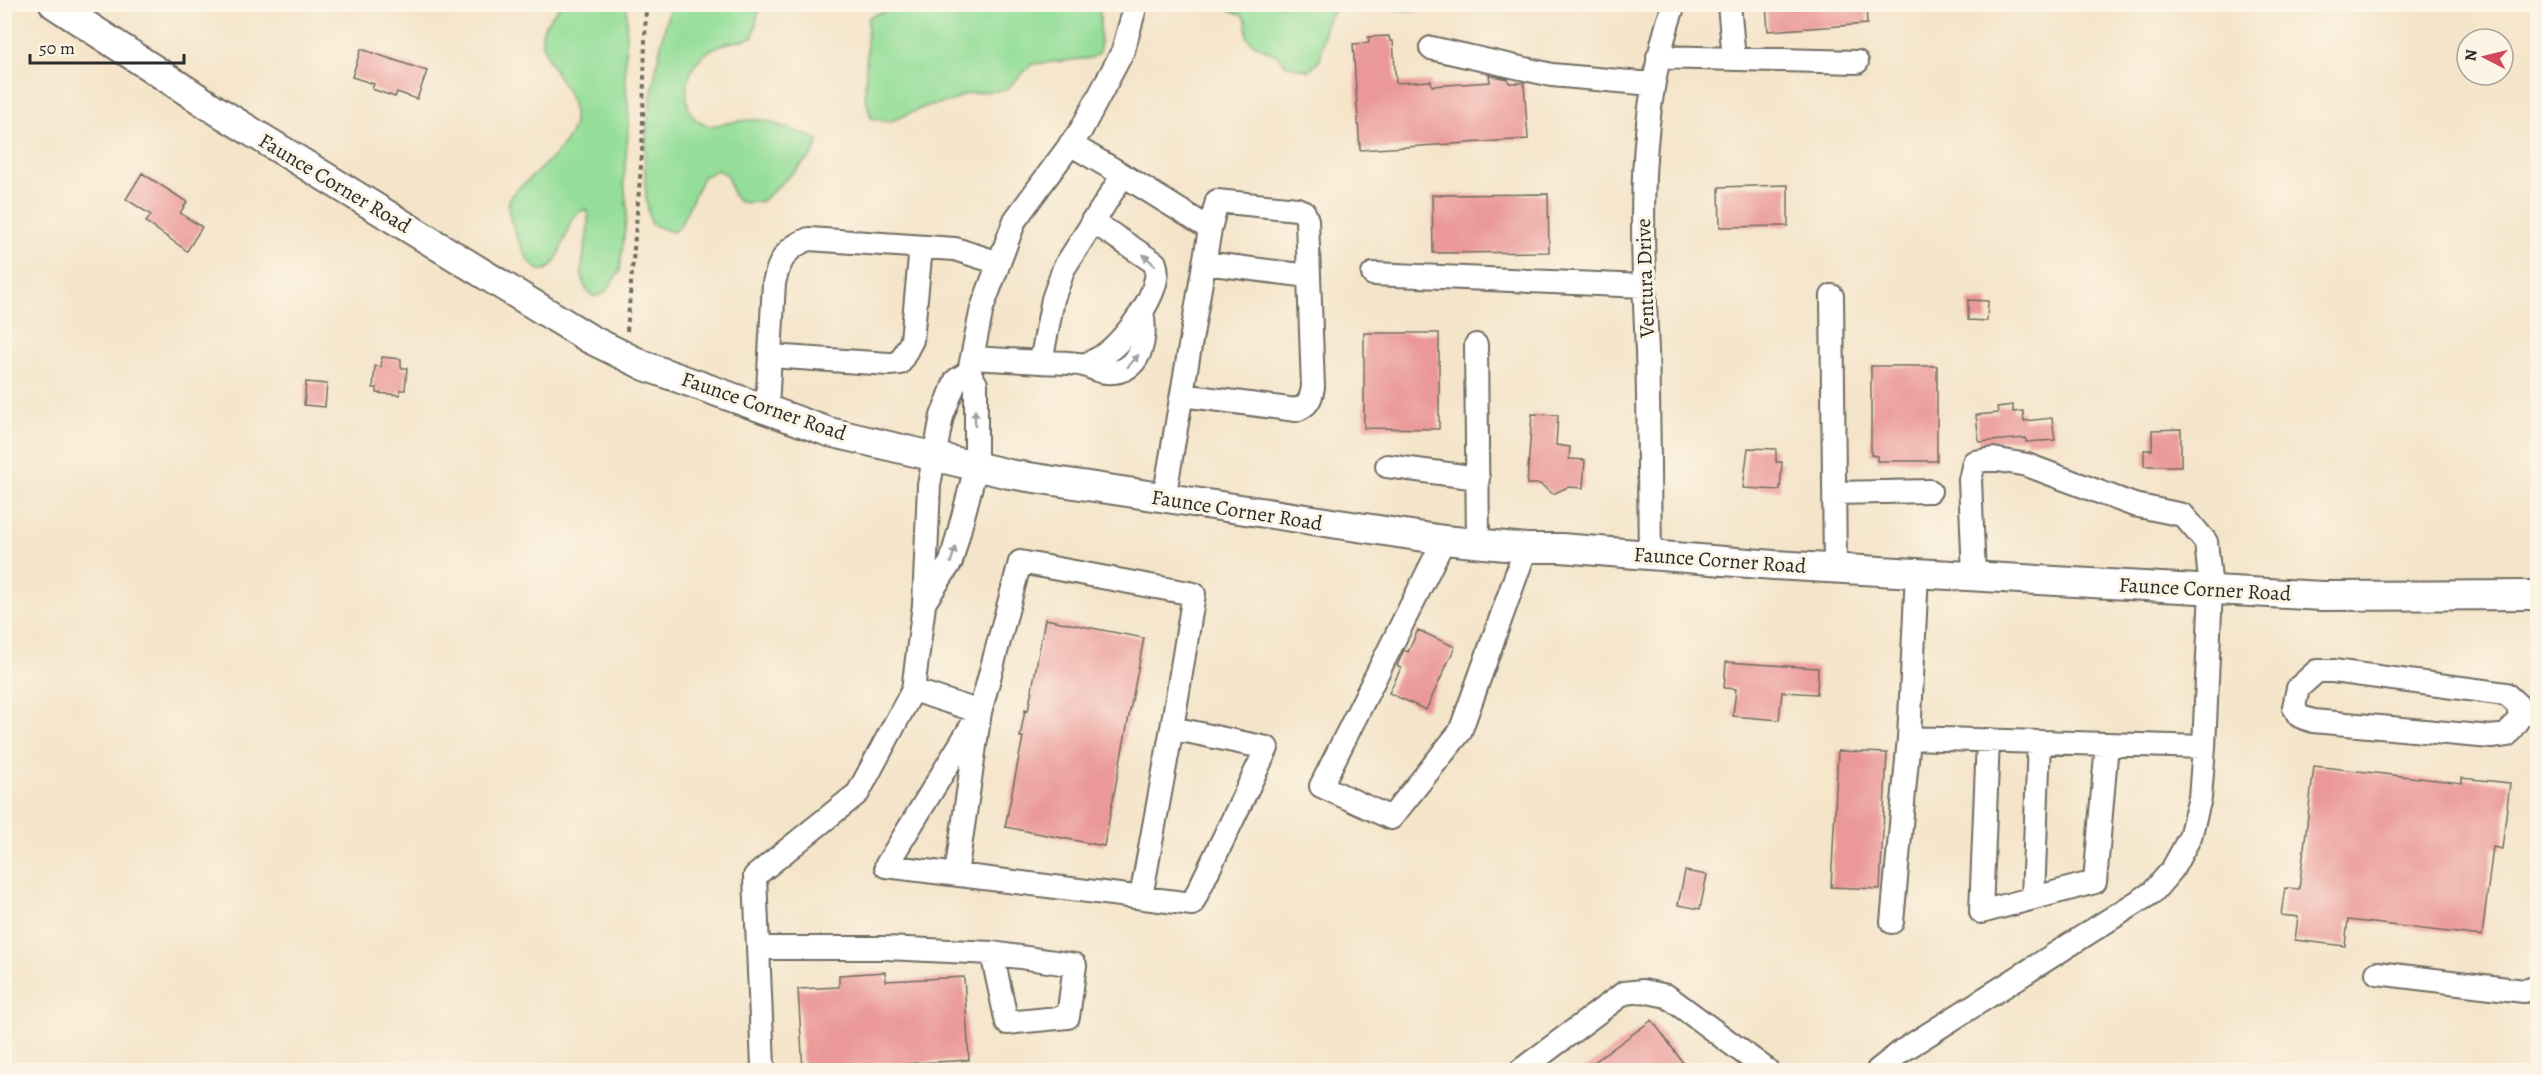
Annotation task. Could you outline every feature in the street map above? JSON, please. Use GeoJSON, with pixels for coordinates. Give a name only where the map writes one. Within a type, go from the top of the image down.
{"type":"FeatureCollection","features":[{"type":"Feature","properties":{"kind":"main road","name":"Faunce Corner Road"},"geometry":{"type":"LineString","coordinates":[[54,4],[216,110],[591,339],[645,366],[829,432],[934,457],[1164,499],[1444,540],[1526,548],[1835,569],[2322,596],[2538,595]]}},
{"type":"Feature","properties":{"kind":"street"},"geometry":{"type":"LineString","coordinates":[[924,605],[951,562],[976,466],[976,384],[970,365],[982,308],[1015,220],[1081,130],[1123,51],[1136,4]]}},
{"type":"Feature","properties":{"kind":"street","name":"Ventura Drive"},"geometry":{"type":"LineString","coordinates":[[1650,555],[1644,286],[1644,153],[1652,84],[1674,4]]}},
{"type":"Feature","properties":{"kind":"street"},"geometry":{"type":"LineString","coordinates":[[1729,4],[1734,59]]}},
{"type":"Feature","properties":{"kind":"street"},"geometry":{"type":"LineString","coordinates":[[1431,48],[1552,75],[1652,84]]}},
{"type":"Feature","properties":{"kind":"street"},"geometry":{"type":"LineString","coordinates":[[1659,57],[1857,62]]}},
{"type":"Feature","properties":{"kind":"street"},"geometry":{"type":"LineString","coordinates":[[1070,144],[1210,229]]}},
{"type":"Feature","properties":{"kind":"street"},"geometry":{"type":"LineString","coordinates":[[1041,362],[1053,299],[1064,268],[1123,175]]}},
{"type":"Feature","properties":{"kind":"street"},"geometry":{"type":"LineString","coordinates":[[1164,499],[1210,229],[1217,201],[1297,208],[1304,212],[1307,220],[1313,387],[1311,399],[1304,407],[1296,410],[1182,395]]}},
{"type":"Feature","properties":{"kind":"street"},"geometry":{"type":"LineString","coordinates":[[763,1066],[755,876],[858,793],[913,690],[924,605],[929,485],[945,407],[956,380],[970,365],[1041,362],[1084,365],[1106,354],[1142,311],[1157,279],[1155,263],[1092,221]]}},
{"type":"Feature","properties":{"kind":"street"},"geometry":{"type":"LineString","coordinates":[[767,408],[774,283],[778,263],[785,253],[800,242],[809,239],[955,249],[999,263]]}},
{"type":"Feature","properties":{"kind":"street"},"geometry":{"type":"LineString","coordinates":[[770,356],[900,363],[912,340],[921,247]]}},
{"type":"Feature","properties":{"kind":"street"},"geometry":{"type":"LineString","coordinates":[[1204,263],[1309,276]]}},
{"type":"Feature","properties":{"kind":"street"},"geometry":{"type":"LineString","coordinates":[[1373,274],[1644,286]]}},
{"type":"Feature","properties":{"kind":"street"},"geometry":{"type":"LineString","coordinates":[[1832,296],[1835,569]]}},
{"type":"Feature","properties":{"kind":"street"},"geometry":{"type":"LineString","coordinates":[[1476,345],[1478,543]]}},
{"type":"Feature","properties":{"kind":"street"},"geometry":{"type":"LineString","coordinates":[[1878,1071],[1902,1051],[2153,892],[2172,870],[2190,837],[2200,798],[2211,589],[2206,542],[2182,515],[2134,505],[2027,465],[1993,459],[1974,462],[1970,480],[1974,576]]}},
{"type":"Feature","properties":{"kind":"street"},"geometry":{"type":"LineString","coordinates":[[1388,466],[1478,478]]}},
{"type":"Feature","properties":{"kind":"street"},"geometry":{"type":"LineString","coordinates":[[1835,493],[1930,491]]}},
{"type":"Feature","properties":{"kind":"street"},"geometry":{"type":"LineString","coordinates":[[1444,540],[1321,786],[1391,818],[1460,732],[1526,548]]}},
{"type":"Feature","properties":{"kind":"street"},"geometry":{"type":"LineString","coordinates":[[956,874],[980,712],[1020,562],[1194,594],[1141,897]]}},
{"type":"Feature","properties":{"kind":"street"},"geometry":{"type":"LineString","coordinates":[[1892,922],[1909,738],[1917,573]]}},
{"type":"Feature","properties":{"kind":"street"},"geometry":{"type":"LineString","coordinates":[[2317,671],[2333,671],[2506,693],[2529,717],[2507,735],[2491,737],[2313,721],[2299,716],[2294,707],[2298,688],[2307,677],[2317,671]]}},
{"type":"Feature","properties":{"kind":"street"},"geometry":{"type":"LineString","coordinates":[[913,690],[980,712]]}},
{"type":"Feature","properties":{"kind":"street"},"geometry":{"type":"LineString","coordinates":[[980,712],[886,866],[1192,904],[1267,748],[1172,728]]}},
{"type":"Feature","properties":{"kind":"street"},"geometry":{"type":"LineString","coordinates":[[1909,738],[2204,747]]}},
{"type":"Feature","properties":{"kind":"street"},"geometry":{"type":"LineString","coordinates":[[1988,740],[1981,912],[2095,882],[2107,744]]}},
{"type":"Feature","properties":{"kind":"street"},"geometry":{"type":"LineString","coordinates":[[2032,898],[2038,742]]}},
{"type":"Feature","properties":{"kind":"street"},"geometry":{"type":"LineString","coordinates":[[758,948],[886,948],[992,953]]}},
{"type":"Feature","properties":{"kind":"street"},"geometry":{"type":"LineString","coordinates":[[2377,973],[2524,991],[2538,987]]}},
{"type":"Feature","properties":{"kind":"street"},"geometry":{"type":"LineString","coordinates":[[1521,1071],[1624,993],[1643,991],[1667,996],[1767,1071]]}},
{"type":"Feature","properties":{"kind":"path"},"geometry":{"type":"LineString","coordinates":[[625,356],[642,154],[646,4]]}},
{"type":"Feature","properties":{"kind":"green space"},"geometry":{"type":"Polygon","coordinates":[[[1346,4],[1331,14],[1327,20],[1320,60],[1309,71],[1286,65],[1278,56],[1252,43],[1247,37],[1246,20],[1242,15],[1218,5],[1346,4]]]}},
{"type":"Feature","properties":{"kind":"green space"},"geometry":{"type":"Polygon","coordinates":[[[1443,4],[1423,10],[1367,5],[1443,4]]]}},
{"type":"Feature","properties":{"kind":"green space"},"geometry":{"type":"Polygon","coordinates":[[[561,5],[627,5],[625,73],[629,119],[624,181],[627,210],[620,271],[606,291],[599,296],[592,296],[585,288],[582,277],[588,230],[586,209],[574,216],[556,260],[544,270],[536,268],[527,258],[513,228],[509,213],[510,198],[513,194],[557,152],[571,132],[574,119],[573,105],[542,42],[544,27],[561,5]]]}},
{"type":"Feature","properties":{"kind":"green space"},"geometry":{"type":"Polygon","coordinates":[[[670,5],[760,5],[753,37],[717,47],[705,54],[694,66],[688,81],[687,97],[689,109],[695,119],[710,126],[743,120],[762,120],[819,140],[813,154],[762,201],[748,203],[738,201],[733,195],[727,175],[717,170],[703,177],[679,228],[672,232],[651,224],[646,198],[645,171],[648,114],[670,5]]]}},
{"type":"Feature","properties":{"kind":"green space"},"geometry":{"type":"Polygon","coordinates":[[[918,5],[1100,5],[1100,52],[1091,58],[1032,64],[1006,90],[965,94],[952,101],[927,106],[889,122],[871,118],[865,95],[868,18],[875,14],[918,5]]]}},
{"type":"Feature","properties":{"kind":"building"},"geometry":{"type":"Polygon","coordinates":[[[1766,4],[1866,4],[1867,24],[1768,31],[1766,4]]]}},
{"type":"Feature","properties":{"kind":"building"},"geometry":{"type":"Polygon","coordinates":[[[1389,36],[1390,41],[1393,41],[1396,83],[1431,81],[1432,86],[1490,82],[1489,75],[1508,79],[1509,83],[1524,83],[1528,139],[1360,150],[1353,44],[1369,43],[1368,37],[1389,36]]]}},
{"type":"Feature","properties":{"kind":"building"},"geometry":{"type":"Polygon","coordinates":[[[361,49],[427,71],[417,99],[397,92],[395,97],[372,89],[374,84],[352,77],[361,49]]]}},
{"type":"Feature","properties":{"kind":"building"},"geometry":{"type":"Polygon","coordinates":[[[142,173],[187,202],[180,213],[202,227],[187,251],[146,222],[151,215],[126,199],[142,173]]]}},
{"type":"Feature","properties":{"kind":"building"},"geometry":{"type":"Polygon","coordinates":[[[1788,185],[1788,226],[1720,227],[1719,187],[1788,185]]]}},
{"type":"Feature","properties":{"kind":"building"},"geometry":{"type":"Polygon","coordinates":[[[1548,194],[1549,252],[1433,253],[1432,195],[1548,194]]]}},
{"type":"Feature","properties":{"kind":"building"},"geometry":{"type":"Polygon","coordinates":[[[1968,300],[1988,301],[1987,321],[1968,320],[1968,300]]]}},
{"type":"Feature","properties":{"kind":"building"},"geometry":{"type":"Polygon","coordinates":[[[1364,333],[1439,333],[1439,429],[1364,428],[1364,333]]]}},
{"type":"Feature","properties":{"kind":"building"},"geometry":{"type":"Polygon","coordinates":[[[382,357],[401,359],[401,368],[407,368],[405,390],[400,390],[400,395],[377,393],[377,388],[373,388],[375,366],[381,367],[382,357]]]}},
{"type":"Feature","properties":{"kind":"building"},"geometry":{"type":"Polygon","coordinates":[[[1871,366],[1937,366],[1937,461],[1877,461],[1877,456],[1871,455],[1871,366]]]}},
{"type":"Feature","properties":{"kind":"building"},"geometry":{"type":"Polygon","coordinates":[[[306,382],[327,384],[325,407],[304,405],[306,382]]]}},
{"type":"Feature","properties":{"kind":"building"},"geometry":{"type":"Polygon","coordinates":[[[2013,405],[2013,412],[2023,411],[2024,421],[2052,418],[2055,440],[2026,442],[2026,438],[1979,442],[1976,415],[1998,413],[1997,407],[2013,405]]]}},
{"type":"Feature","properties":{"kind":"building"},"geometry":{"type":"Polygon","coordinates":[[[1532,414],[1558,415],[1556,445],[1570,447],[1569,459],[1585,460],[1583,488],[1568,487],[1553,494],[1540,484],[1527,484],[1532,414]]]}},
{"type":"Feature","properties":{"kind":"building"},"geometry":{"type":"Polygon","coordinates":[[[2181,429],[2181,466],[2144,466],[2144,450],[2152,450],[2152,430],[2181,429]]]}},
{"type":"Feature","properties":{"kind":"building"},"geometry":{"type":"Polygon","coordinates":[[[1748,448],[1776,449],[1776,462],[1782,462],[1780,490],[1743,488],[1748,448]]]}},
{"type":"Feature","properties":{"kind":"building"},"geometry":{"type":"Polygon","coordinates":[[[1045,619],[1144,638],[1104,846],[1005,827],[1023,737],[1020,737],[1025,710],[1028,711],[1045,619]]]}},
{"type":"Feature","properties":{"kind":"building"},"geometry":{"type":"Polygon","coordinates":[[[1418,630],[1455,647],[1426,710],[1389,693],[1401,668],[1397,666],[1404,650],[1408,652],[1418,630]]]}},
{"type":"Feature","properties":{"kind":"building"},"geometry":{"type":"Polygon","coordinates":[[[1726,662],[1818,668],[1817,694],[1782,692],[1779,720],[1733,716],[1736,689],[1724,688],[1726,662]]]}},
{"type":"Feature","properties":{"kind":"building"},"geometry":{"type":"Polygon","coordinates":[[[1838,751],[1887,753],[1880,889],[1831,887],[1838,751]]]}},
{"type":"Feature","properties":{"kind":"building"},"geometry":{"type":"Polygon","coordinates":[[[2314,766],[2462,783],[2462,778],[2510,783],[2502,849],[2493,847],[2482,936],[2348,920],[2345,946],[2295,940],[2298,917],[2281,915],[2285,888],[2299,889],[2314,766]]]}},
{"type":"Feature","properties":{"kind":"building"},"geometry":{"type":"Polygon","coordinates":[[[1685,871],[1707,875],[1700,909],[1678,905],[1685,871]]]}},
{"type":"Feature","properties":{"kind":"building"},"geometry":{"type":"Polygon","coordinates":[[[885,972],[886,981],[964,977],[969,1060],[803,1070],[798,989],[839,987],[839,975],[885,972]]]}},
{"type":"Feature","properties":{"kind":"building"},"geometry":{"type":"Polygon","coordinates":[[[1652,1020],[1689,1071],[1582,1071],[1652,1020]]]}}]}
